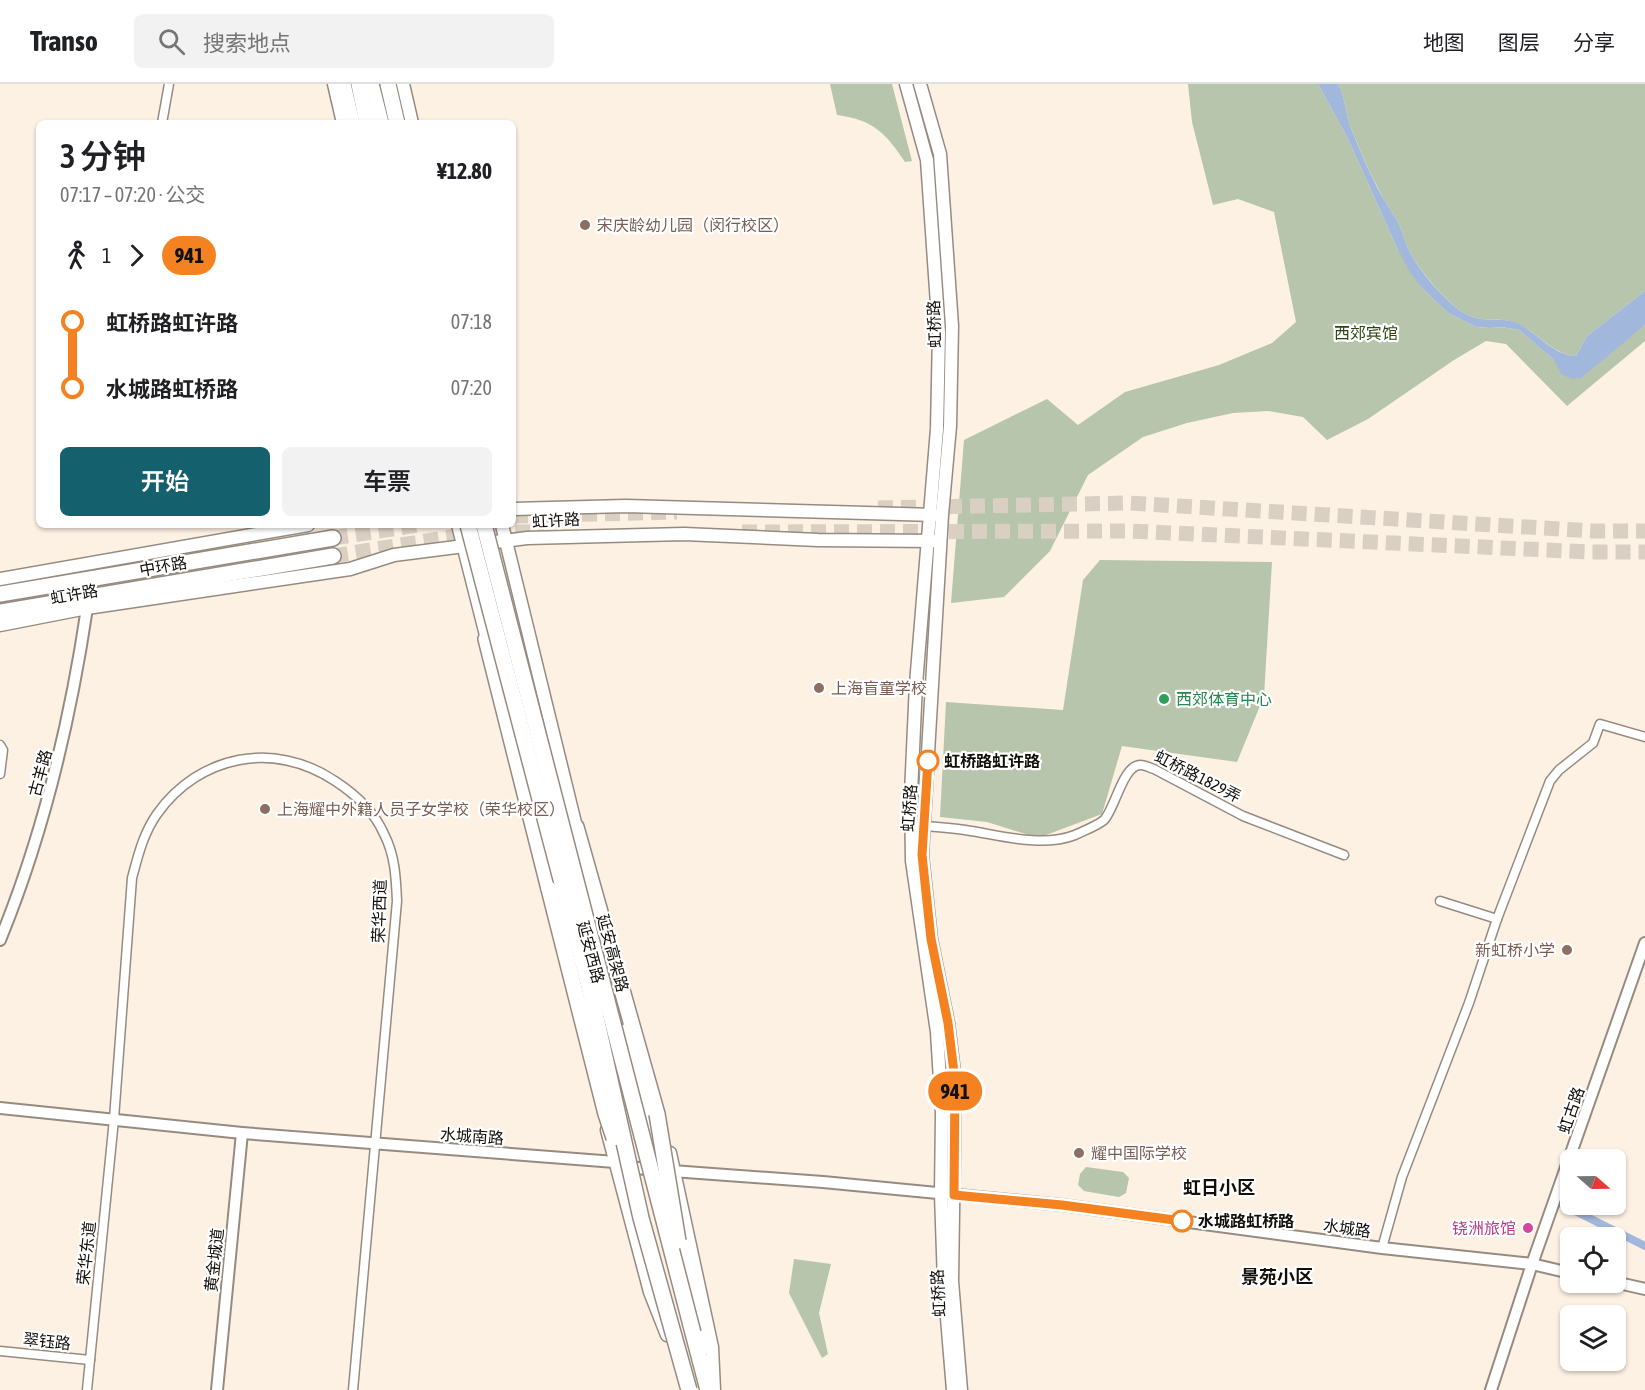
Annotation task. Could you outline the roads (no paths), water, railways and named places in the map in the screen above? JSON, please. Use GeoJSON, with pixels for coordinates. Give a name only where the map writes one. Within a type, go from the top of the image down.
{"type":"FeatureCollection","features":[{"type":"Feature","properties":{"kind":"highway"},"geometry":{"type":"LineString","coordinates":[[358,84],[366,120]]}},
{"type":"Feature","properties":{"kind":"highway"},"geometry":{"type":"LineString","coordinates":[[371,84],[380,120]]}},
{"type":"Feature","properties":{"kind":"highway"},"geometry":{"type":"LineString","coordinates":[[388,84],[396,120]]}},
{"type":"Feature","properties":{"kind":"highway"},"geometry":{"type":"LineString","coordinates":[[345,92],[351,120]]}},
{"type":"Feature","properties":{"kind":"highway","name":"延安高架路"},"geometry":{"type":"LineString","coordinates":[[469,528],[589,986],[641,1218],[687,1386]]}},
{"type":"Feature","properties":{"kind":"highway","name":"延安高架路"},"geometry":{"type":"LineString","coordinates":[[485,528],[708,1390]]}},
{"type":"Feature","properties":{"kind":"highway","name":"中环路"},"geometry":{"type":"LineString","coordinates":[[0,594],[333,538]]}},
{"type":"Feature","properties":{"kind":"highway","name":"中环路"},"geometry":{"type":"LineString","coordinates":[[0,612],[333,556]]}},
{"type":"Feature","properties":{"kind":"highway"},"geometry":{"type":"LineString","coordinates":[[486,639],[606,1114],[641,1218]]}},
{"type":"Feature","properties":{"kind":"highway"},"geometry":{"type":"LineString","coordinates":[[576,827],[657,1114],[693,1333]]}},
{"type":"Feature","properties":{"kind":"main road"},"geometry":{"type":"LineString","coordinates":[[334,84],[342,120]]}},
{"type":"Feature","properties":{"kind":"main road"},"geometry":{"type":"LineString","coordinates":[[353,84],[357,100],[357,120]]}},
{"type":"Feature","properties":{"kind":"main road"},"geometry":{"type":"LineString","coordinates":[[380,84],[389,120]]}},
{"type":"Feature","properties":{"kind":"main road"},"geometry":{"type":"LineString","coordinates":[[403,84],[411,120]]}},
{"type":"Feature","properties":{"kind":"main road","name":"虹桥路"},"geometry":{"type":"LineString","coordinates":[[906,84],[927,160],[939,333],[936,514],[941,540],[922,855],[931,939],[948,1023],[955,1081],[952,1281],[961,1390]]}},
{"type":"Feature","properties":{"kind":"main road","name":"虹桥路"},"geometry":{"type":"LineString","coordinates":[[920,84],[940,154],[952,326],[950,426],[936,514],[928,541],[916,684],[911,793],[912,861],[937,1032],[942,1113],[941,1194],[944,1282],[953,1390]]}},
{"type":"Feature","properties":{"kind":"main road","name":"虹许路"},"geometry":{"type":"LineString","coordinates":[[516,509],[626,506],[936,514]]}},
{"type":"Feature","properties":{"kind":"main road","name":"虹许路"},"geometry":{"type":"LineString","coordinates":[[0,579],[291,528]]}},
{"type":"Feature","properties":{"kind":"main road","name":"延安西路"},"geometry":{"type":"LineString","coordinates":[[459,528],[486,639],[506,690],[632,1167],[687,1386]]}},
{"type":"Feature","properties":{"kind":"main road","name":"延安西路"},"geometry":{"type":"LineString","coordinates":[[503,528],[576,827],[590,897],[661,1170],[714,1390]]}},
{"type":"Feature","properties":{"kind":"main road","name":"虹许路"},"geometry":{"type":"LineString","coordinates":[[0,625],[87,608],[350,569],[386,556],[505,540],[684,534],[818,540],[941,540]]}},
{"type":"Feature","properties":{"kind":"main road"},"geometry":{"type":"LineString","coordinates":[[486,639],[493,693],[533,855],[578,1009],[615,1162],[650,1292],[687,1386]]}},
{"type":"Feature","properties":{"kind":"main road"},"geometry":{"type":"LineString","coordinates":[[576,827],[602,895],[674,1171],[712,1347],[714,1390]]}},
{"type":"Feature","properties":{"kind":"street"},"geometry":{"type":"LineString","coordinates":[[163,120],[169,84]]}},
{"type":"Feature","properties":{"kind":"street","name":"古羊路"},"geometry":{"type":"LineString","coordinates":[[0,940],[32,855],[57,769],[77,673],[87,608]]}},
{"type":"Feature","properties":{"kind":"street"},"geometry":{"type":"LineString","coordinates":[[1382,1248],[1402,1177],[1550,781],[1593,743],[1600,724],[1645,737]]}},
{"type":"Feature","properties":{"kind":"street"},"geometry":{"type":"LineString","coordinates":[[0,745],[3,750],[0,774]]}},
{"type":"Feature","properties":{"kind":"street","name":"荣华西道"},"geometry":{"type":"LineString","coordinates":[[114,1119],[132,878],[140,845],[157,814],[179,789],[210,768],[237,759],[268,758],[300,763],[326,775],[348,790],[368,808],[384,834],[395,866],[397,901],[376,1144]]}},
{"type":"Feature","properties":{"kind":"street","name":"虹桥路1829弄"},"geometry":{"type":"LineString","coordinates":[[924,826],[1041,841],[1073,836],[1103,821],[1113,807],[1126,776],[1135,766],[1142,765],[1244,816],[1344,855]]}},
{"type":"Feature","properties":{"kind":"street"},"geometry":{"type":"LineString","coordinates":[[1440,900],[1497,919]]}},
{"type":"Feature","properties":{"kind":"street","name":"虹古路"},"geometry":{"type":"LineString","coordinates":[[1491,1390],[1532,1264],[1645,943]]}},
{"type":"Feature","properties":{"kind":"street","name":"水城南路"},"geometry":{"type":"LineString","coordinates":[[0,1108],[242,1133],[615,1162],[632,1167],[661,1170],[823,1182],[941,1194]]}},
{"type":"Feature","properties":{"kind":"street","name":"荣华东道"},"geometry":{"type":"LineString","coordinates":[[87,1390],[114,1119]]}},
{"type":"Feature","properties":{"kind":"street","name":"黄金城道"},"geometry":{"type":"LineString","coordinates":[[217,1390],[242,1133]]}},
{"type":"Feature","properties":{"kind":"street"},"geometry":{"type":"LineString","coordinates":[[353,1390],[376,1144]]}},
{"type":"Feature","properties":{"kind":"street","name":"水城路"},"geometry":{"type":"LineString","coordinates":[[941,1194],[1062,1205],[1382,1248],[1532,1264],[1560,1271]]}},
{"type":"Feature","properties":{"kind":"street"},"geometry":{"type":"LineString","coordinates":[[1626,1285],[1645,1289]]}},
{"type":"Feature","properties":{"kind":"street","name":"翠钰路"},"geometry":{"type":"LineString","coordinates":[[0,1351],[90,1360]]}},
{"type":"Feature","properties":{"kind":"water"},"geometry":{"type":"Polygon","coordinates":[[[1318,84],[1338,84],[1343,95],[1349,123],[1363,158],[1398,222],[1410,252],[1428,279],[1457,308],[1478,318],[1517,323],[1559,352],[1576,356],[1587,336],[1645,291],[1645,325],[1581,378],[1572,379],[1561,374],[1554,360],[1519,330],[1502,327],[1476,327],[1448,313],[1422,288],[1410,272],[1348,139],[1318,84]]]}},
{"type":"Feature","properties":{"kind":"waterway"},"geometry":{"type":"LineString","coordinates":[[1583,1215],[1645,1246]]}},
{"type":"Feature","properties":{"kind":"tunnel"},"geometry":{"type":"LineString","coordinates":[[878,508],[1129,503],[1593,531],[1645,531]]}},
{"type":"Feature","properties":{"kind":"tunnel"},"geometry":{"type":"LineString","coordinates":[[516,516],[677,512]]}},
{"type":"Feature","properties":{"kind":"tunnel"},"geometry":{"type":"LineString","coordinates":[[333,538],[399,528]]}},
{"type":"Feature","properties":{"kind":"tunnel"},"geometry":{"type":"LineString","coordinates":[[742,532],[1129,531],[1591,552],[1645,552]]}},
{"type":"Feature","properties":{"kind":"tunnel"},"geometry":{"type":"LineString","coordinates":[[333,556],[482,532],[544,532]]}},
{"type":"Feature","properties":{"kind":"place","name":"宋庆龄幼儿园（闵行校区）"},"geometry":{"type":"Point","coordinates":[585,225]}},
{"type":"Feature","properties":{"kind":"place","name":"上海盲童学校"},"geometry":{"type":"Point","coordinates":[819,688]}},
{"type":"Feature","properties":{"kind":"place","name":"西郊体育中心"},"geometry":{"type":"Point","coordinates":[1164,699]}},
{"type":"Feature","properties":{"kind":"place","name":"虹桥路虹许路"},"geometry":{"type":"Point","coordinates":[928,761]}},
{"type":"Feature","properties":{"kind":"place","name":"上海耀中外籍人员子女学校（荣华校区）"},"geometry":{"type":"Point","coordinates":[265,809]}},
{"type":"Feature","properties":{"kind":"place","name":"新虹桥小学"},"geometry":{"type":"Point","coordinates":[1567,950]}},
{"type":"Feature","properties":{"kind":"place","name":"耀中国际学校"},"geometry":{"type":"Point","coordinates":[1079,1153]}},
{"type":"Feature","properties":{"kind":"place","name":"水城路虹桥路"},"geometry":{"type":"Point","coordinates":[1182,1221]}},
{"type":"Feature","properties":{"kind":"place","name":"铙洲旅馆"},"geometry":{"type":"Point","coordinates":[1528,1228]}},
{"type":"Feature","properties":{"kind":"district","name":"虹日小区"},"geometry":{"type":"Point","coordinates":[1219,1187]}},
{"type":"Feature","properties":{"kind":"district","name":"景苑小区"},"geometry":{"type":"Point","coordinates":[1277,1276]}},
{"type":"Feature","properties":{"kind":"park label","name":"西郊宾馆"},"geometry":{"type":"Point","coordinates":[1366,333]}}]}
